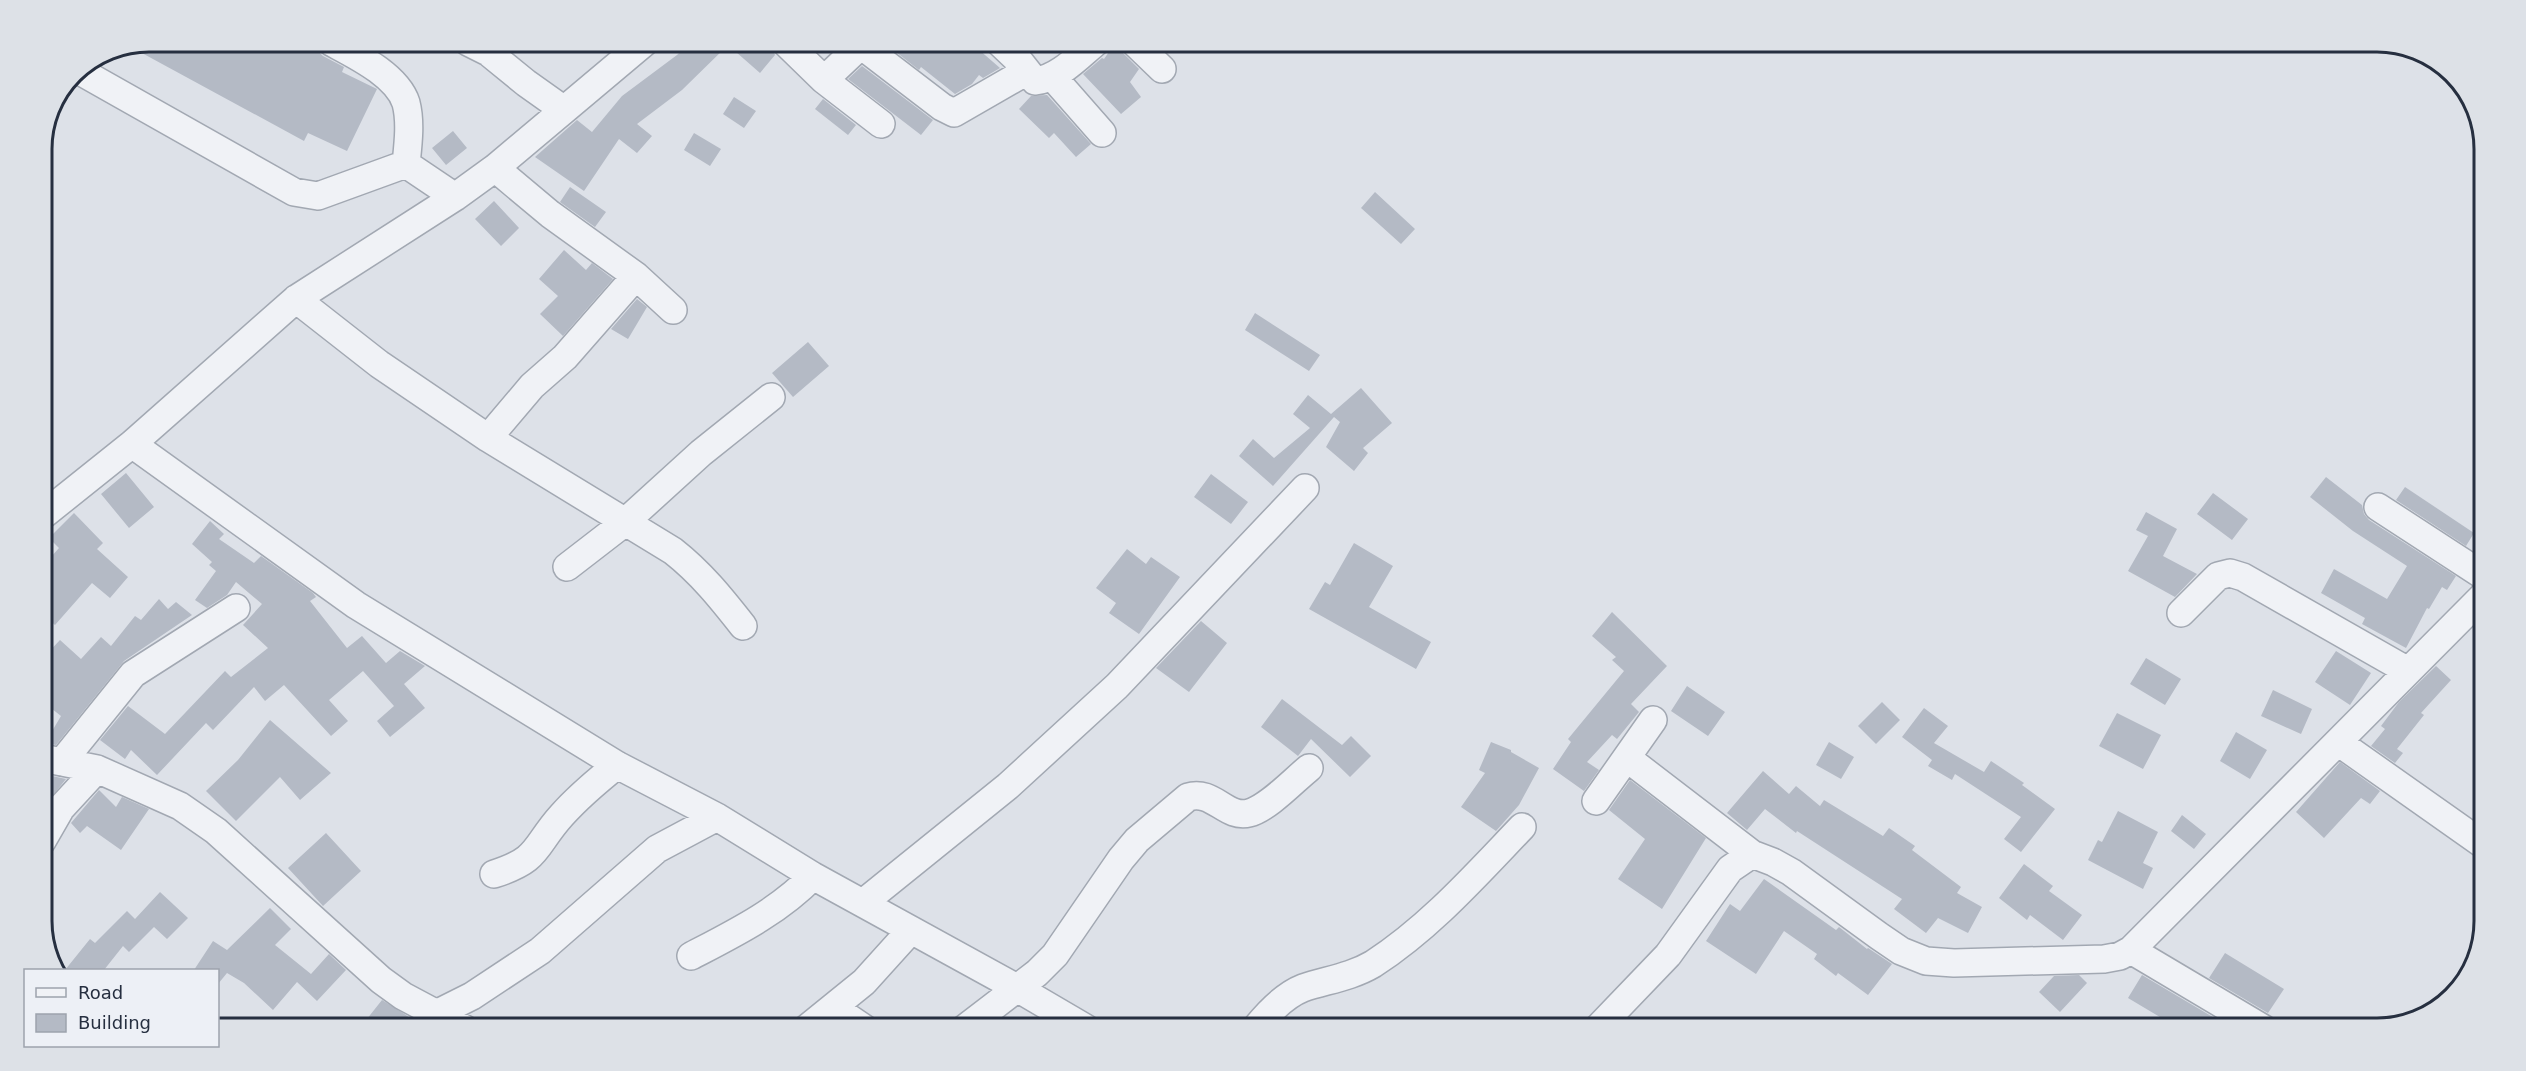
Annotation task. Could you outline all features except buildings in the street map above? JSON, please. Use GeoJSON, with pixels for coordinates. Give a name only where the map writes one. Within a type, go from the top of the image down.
{"type":"FeatureCollection","features":[{"type":"Feature","properties":{"kind":"street"},"geometry":{"type":"LineString","coordinates":[[347,52],[389,78],[405,102],[408,142],[406,164]]}},
{"type":"Feature","properties":{"kind":"street"},"geometry":{"type":"LineString","coordinates":[[488,52],[526,84],[564,110]]}},
{"type":"Feature","properties":{"kind":"street"},"geometry":{"type":"LineString","coordinates":[[53,507],[132,444],[296,299],[455,197],[495,168],[633,52]]}},
{"type":"Feature","properties":{"kind":"street"},"geometry":{"type":"LineString","coordinates":[[795,52],[824,80],[881,124]]}},
{"type":"Feature","properties":{"kind":"street"},"geometry":{"type":"LineString","coordinates":[[824,80],[857,52]]}},
{"type":"Feature","properties":{"kind":"street"},"geometry":{"type":"LineString","coordinates":[[878,52],[942,107],[954,113],[1040,74],[1078,52]]}},
{"type":"Feature","properties":{"kind":"street"},"geometry":{"type":"LineString","coordinates":[[1012,52],[1040,74],[1102,133]]}},
{"type":"Feature","properties":{"kind":"street"},"geometry":{"type":"LineString","coordinates":[[1144,52],[1162,69]]}},
{"type":"Feature","properties":{"kind":"street"},"geometry":{"type":"LineString","coordinates":[[88,75],[294,192],[318,196],[406,164]]}},
{"type":"Feature","properties":{"kind":"street"},"geometry":{"type":"LineString","coordinates":[[406,164],[455,197]]}},
{"type":"Feature","properties":{"kind":"street"},"geometry":{"type":"LineString","coordinates":[[495,168],[550,214],[636,276],[673,310]]}},
{"type":"Feature","properties":{"kind":"street"},"geometry":{"type":"LineString","coordinates":[[488,438],[532,386],[565,357],[636,276]]}},
{"type":"Feature","properties":{"kind":"street"},"geometry":{"type":"LineString","coordinates":[[296,299],[378,364],[488,438],[659,543],[692,566],[712,586],[743,626]]}},
{"type":"Feature","properties":{"kind":"street"},"geometry":{"type":"LineString","coordinates":[[567,567],[624,523],[700,453],[771,397]]}},
{"type":"Feature","properties":{"kind":"street"},"geometry":{"type":"LineString","coordinates":[[132,444],[356,605],[617,765],[717,816],[813,876],[1068,1018]]}},
{"type":"Feature","properties":{"kind":"street"},"geometry":{"type":"LineString","coordinates":[[863,903],[1008,786],[1117,686],[1305,488]]}},
{"type":"Feature","properties":{"kind":"street"},"geometry":{"type":"LineString","coordinates":[[2378,507],[2474,569]]}},
{"type":"Feature","properties":{"kind":"street"},"geometry":{"type":"LineString","coordinates":[[2181,613],[2218,576],[2230,573],[2243,577],[2408,671]]}},
{"type":"Feature","properties":{"kind":"street"},"geometry":{"type":"LineString","coordinates":[[1627,758],[1752,854],[1791,872],[1901,951],[1926,961],[1954,963],[2104,959],[2120,956],[2131,950],[2474,605]]}},
{"type":"Feature","properties":{"kind":"street"},"geometry":{"type":"LineString","coordinates":[[53,759],[133,674],[236,608]]}},
{"type":"Feature","properties":{"kind":"street"},"geometry":{"type":"LineString","coordinates":[[1596,801],[1653,720]]}},
{"type":"Feature","properties":{"kind":"street"},"geometry":{"type":"LineString","coordinates":[[2338,742],[2474,838]]}},
{"type":"Feature","properties":{"kind":"street"},"geometry":{"type":"LineString","coordinates":[[53,760],[97,769],[180,806],[216,831],[381,980],[403,996],[444,1018]]}},
{"type":"Feature","properties":{"kind":"street"},"geometry":{"type":"LineString","coordinates":[[494,874],[517,867],[530,858],[557,821],[581,794],[617,765]]}},
{"type":"Feature","properties":{"kind":"street"},"geometry":{"type":"LineString","coordinates":[[978,1018],[1055,955],[1120,859],[1137,840],[1188,797],[1197,795],[1206,797],[1240,815],[1251,813],[1266,804],[1308,768]]}},
{"type":"Feature","properties":{"kind":"street"},"geometry":{"type":"LineString","coordinates":[[53,822],[61,808],[97,769]]}},
{"type":"Feature","properties":{"kind":"street"},"geometry":{"type":"LineString","coordinates":[[436,1014],[472,996],[540,951],[657,849],[717,816]]}},
{"type":"Feature","properties":{"kind":"street"},"geometry":{"type":"LineString","coordinates":[[1266,1018],[1282,1001],[1301,989],[1343,978],[1371,965],[1412,936],[1461,890],[1522,827]]}},
{"type":"Feature","properties":{"kind":"street"},"geometry":{"type":"LineString","coordinates":[[1608,1018],[1649,978],[1668,955],[1730,869],[1752,854]]}},
{"type":"Feature","properties":{"kind":"street"},"geometry":{"type":"LineString","coordinates":[[691,956],[792,898],[813,876]]}},
{"type":"Feature","properties":{"kind":"street"},"geometry":{"type":"LineString","coordinates":[[821,1018],[882,964],[911,930]]}},
{"type":"Feature","properties":{"kind":"street"},"geometry":{"type":"LineString","coordinates":[[2131,950],[2245,1018]]}},
{"type":"Feature","properties":{"kind":"street"},"geometry":{"type":"LineString","coordinates":[[834,1008],[849,1018]]}}]}
